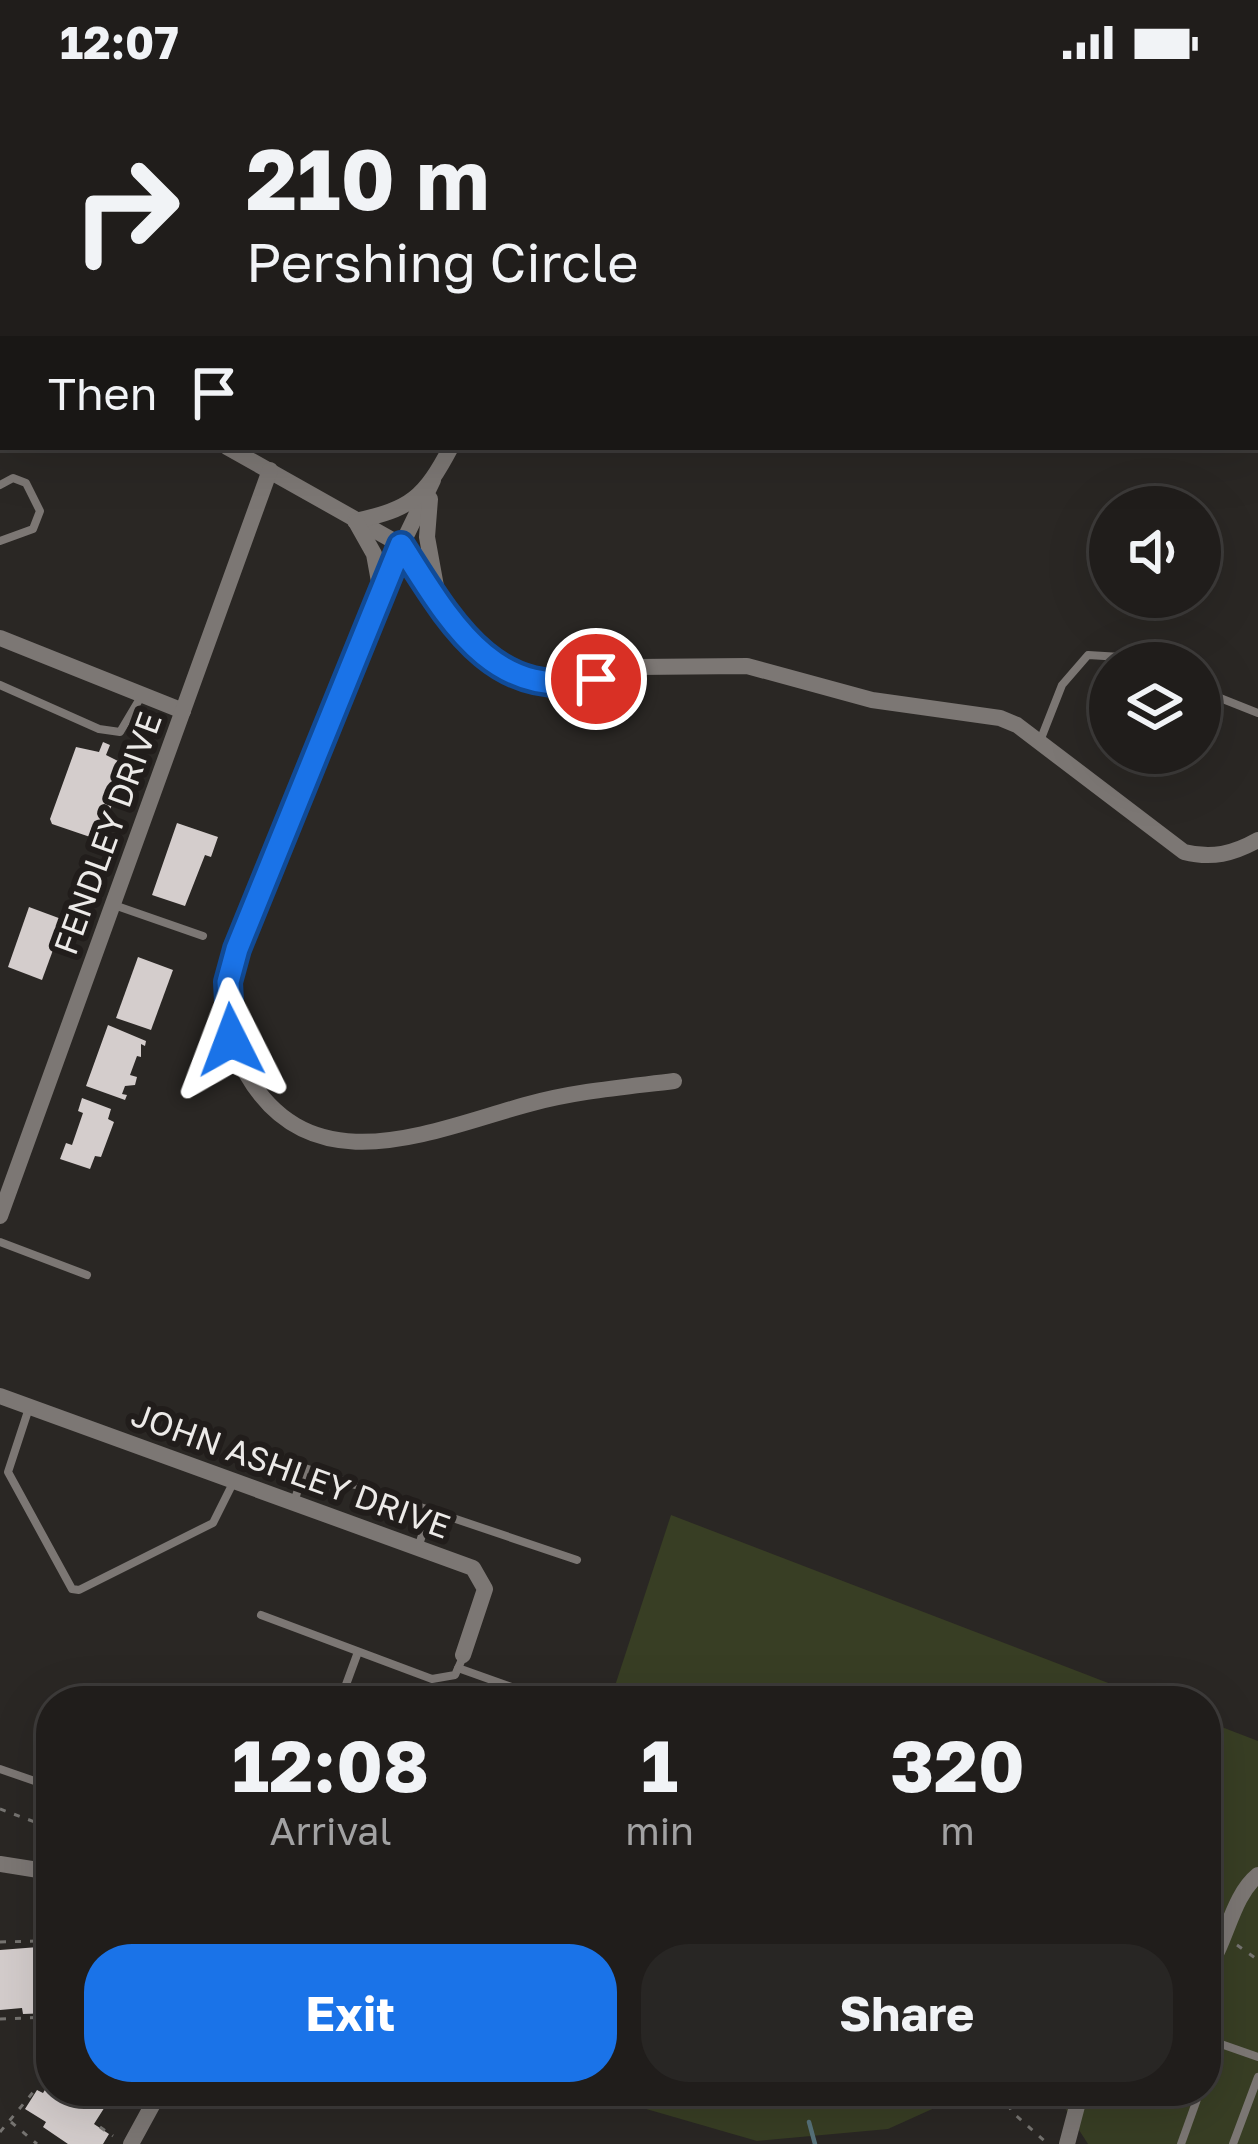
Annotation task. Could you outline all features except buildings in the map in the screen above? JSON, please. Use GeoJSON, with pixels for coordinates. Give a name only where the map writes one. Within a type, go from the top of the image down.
{"type":"FeatureCollection","features":[{"type":"Feature","properties":{"kind":"street"},"geometry":{"type":"LineString","coordinates":[[233,450],[401,545],[464,637],[518,676],[548,685],[574,685],[636,667],[747,666],[872,700],[1000,718],[1017,724],[1184,852],[1211,856],[1238,851],[1258,840]]}},
{"type":"Feature","properties":{"kind":"street"},"geometry":{"type":"LineString","coordinates":[[449,450],[380,590],[232,966],[231,1040],[251,1082],[276,1109],[316,1135],[365,1144],[420,1136],[562,1096],[674,1081]]}},
{"type":"Feature","properties":{"kind":"street","name":"FENDLEY DRIVE"},"geometry":{"type":"LineString","coordinates":[[0,1216],[270,470]]}},
{"type":"Feature","properties":{"kind":"street"},"geometry":{"type":"LineString","coordinates":[[355,521],[400,512],[434,480]]}},
{"type":"Feature","properties":{"kind":"street"},"geometry":{"type":"LineString","coordinates":[[434,480],[427,537],[444,613]]}},
{"type":"Feature","properties":{"kind":"street"},"geometry":{"type":"LineString","coordinates":[[355,521],[374,554],[380,590]]}},
{"type":"Feature","properties":{"kind":"street"},"geometry":{"type":"LineString","coordinates":[[1,641],[183,711]]}},
{"type":"Feature","properties":{"kind":"street","name":"JOHN ASHLEY DRIVE"},"geometry":{"type":"LineString","coordinates":[[0,1396],[473,1568],[484,1582],[484,1598],[461,1662]]}},
{"type":"Feature","properties":{"kind":"street"},"geometry":{"type":"LineString","coordinates":[[0,1864],[36,1870]]}},
{"type":"Feature","properties":{"kind":"street"},"geometry":{"type":"LineString","coordinates":[[1221,1945],[1244,1892],[1258,1875]]}},
{"type":"Feature","properties":{"kind":"street"},"geometry":{"type":"LineString","coordinates":[[123,2141],[149,2106]]}},
{"type":"Feature","properties":{"kind":"street"},"geometry":{"type":"LineString","coordinates":[[1067,2144],[1076,2106]]}},
{"type":"Feature","properties":{"kind":"lane"},"geometry":{"type":"LineString","coordinates":[[0,485],[13,478],[26,483],[40,512],[33,529],[0,541]]}},
{"type":"Feature","properties":{"kind":"lane"},"geometry":{"type":"LineString","coordinates":[[1040,742],[1062,686],[1089,655]]}},
{"type":"Feature","properties":{"kind":"lane"},"geometry":{"type":"LineString","coordinates":[[0,685],[99,729],[120,732],[142,694]]}},
{"type":"Feature","properties":{"kind":"lane"},"geometry":{"type":"LineString","coordinates":[[1221,698],[1258,713]]}},
{"type":"Feature","properties":{"kind":"lane"},"geometry":{"type":"LineString","coordinates":[[112,905],[203,936]]}},
{"type":"Feature","properties":{"kind":"lane"},"geometry":{"type":"LineString","coordinates":[[0,1242],[87,1275]]}},
{"type":"Feature","properties":{"kind":"lane"},"geometry":{"type":"LineString","coordinates":[[29,1407],[5,1479],[66,1583],[79,1590],[213,1523],[234,1481]]}},
{"type":"Feature","properties":{"kind":"lane"},"geometry":{"type":"LineString","coordinates":[[294,1503],[305,1468],[577,1560]]}},
{"type":"Feature","properties":{"kind":"lane"},"geometry":{"type":"LineString","coordinates":[[418,1548],[430,1510]]}},
{"type":"Feature","properties":{"kind":"lane"},"geometry":{"type":"LineString","coordinates":[[261,1616],[432,1679],[455,1675],[461,1662],[516,1686]]}},
{"type":"Feature","properties":{"kind":"lane"},"geometry":{"type":"LineString","coordinates":[[346,1686],[358,1652]]}},
{"type":"Feature","properties":{"kind":"lane"},"geometry":{"type":"LineString","coordinates":[[0,1769],[36,1781]]}},
{"type":"Feature","properties":{"kind":"lane"},"geometry":{"type":"LineString","coordinates":[[1221,2044],[1258,2057]]}},
{"type":"Feature","properties":{"kind":"lane"},"geometry":{"type":"LineString","coordinates":[[1233,2144],[1258,2077]]}},
{"type":"Feature","properties":{"kind":"lane"},"geometry":{"type":"LineString","coordinates":[[1181,2144],[1195,2106]]}},
{"type":"Feature","properties":{"kind":"path"},"geometry":{"type":"LineString","coordinates":[[0,1809],[36,1822]]}},
{"type":"Feature","properties":{"kind":"path"},"geometry":{"type":"LineString","coordinates":[[1226,1937],[1258,1960]]}},
{"type":"Feature","properties":{"kind":"path"},"geometry":{"type":"LineString","coordinates":[[0,1942],[36,1943]]}},
{"type":"Feature","properties":{"kind":"path"},"geometry":{"type":"LineString","coordinates":[[0,2019],[36,2018]]}},
{"type":"Feature","properties":{"kind":"path"},"geometry":{"type":"LineString","coordinates":[[0,2132],[35,2090]]}},
{"type":"Feature","properties":{"kind":"path"},"geometry":{"type":"LineString","coordinates":[[1008,2106],[1048,2144]]}},
{"type":"Feature","properties":{"kind":"path"},"geometry":{"type":"LineString","coordinates":[[10,2122],[37,2144]]}},
{"type":"Feature","properties":{"kind":"path"},"geometry":{"type":"LineString","coordinates":[[100,2127],[123,2141]]}},
{"type":"Feature","properties":{"kind":"green space"},"geometry":{"type":"Polygon","coordinates":[[[671,1515],[1116,1686],[615,1686],[671,1515]]]}},
{"type":"Feature","properties":{"kind":"green space"},"geometry":{"type":"Polygon","coordinates":[[[1221,1727],[1258,1741],[1258,2144],[1088,2144],[1064,2106],[1221,2106],[1221,1727]]]}},
{"type":"Feature","properties":{"kind":"green space"},"geometry":{"type":"Polygon","coordinates":[[[636,2106],[939,2106],[888,2129],[757,2141],[636,2106]]]}},
{"type":"Feature","properties":{"kind":"waterway"},"geometry":{"type":"LineString","coordinates":[[809,2122],[815,2144]]}},
{"type":"Feature","properties":{"kind":"route"},"geometry":{"type":"LineString","coordinates":[[231,1040],[228,982],[237,949],[401,545],[451,624],[491,660],[518,676],[548,685],[596,679]]}}]}
